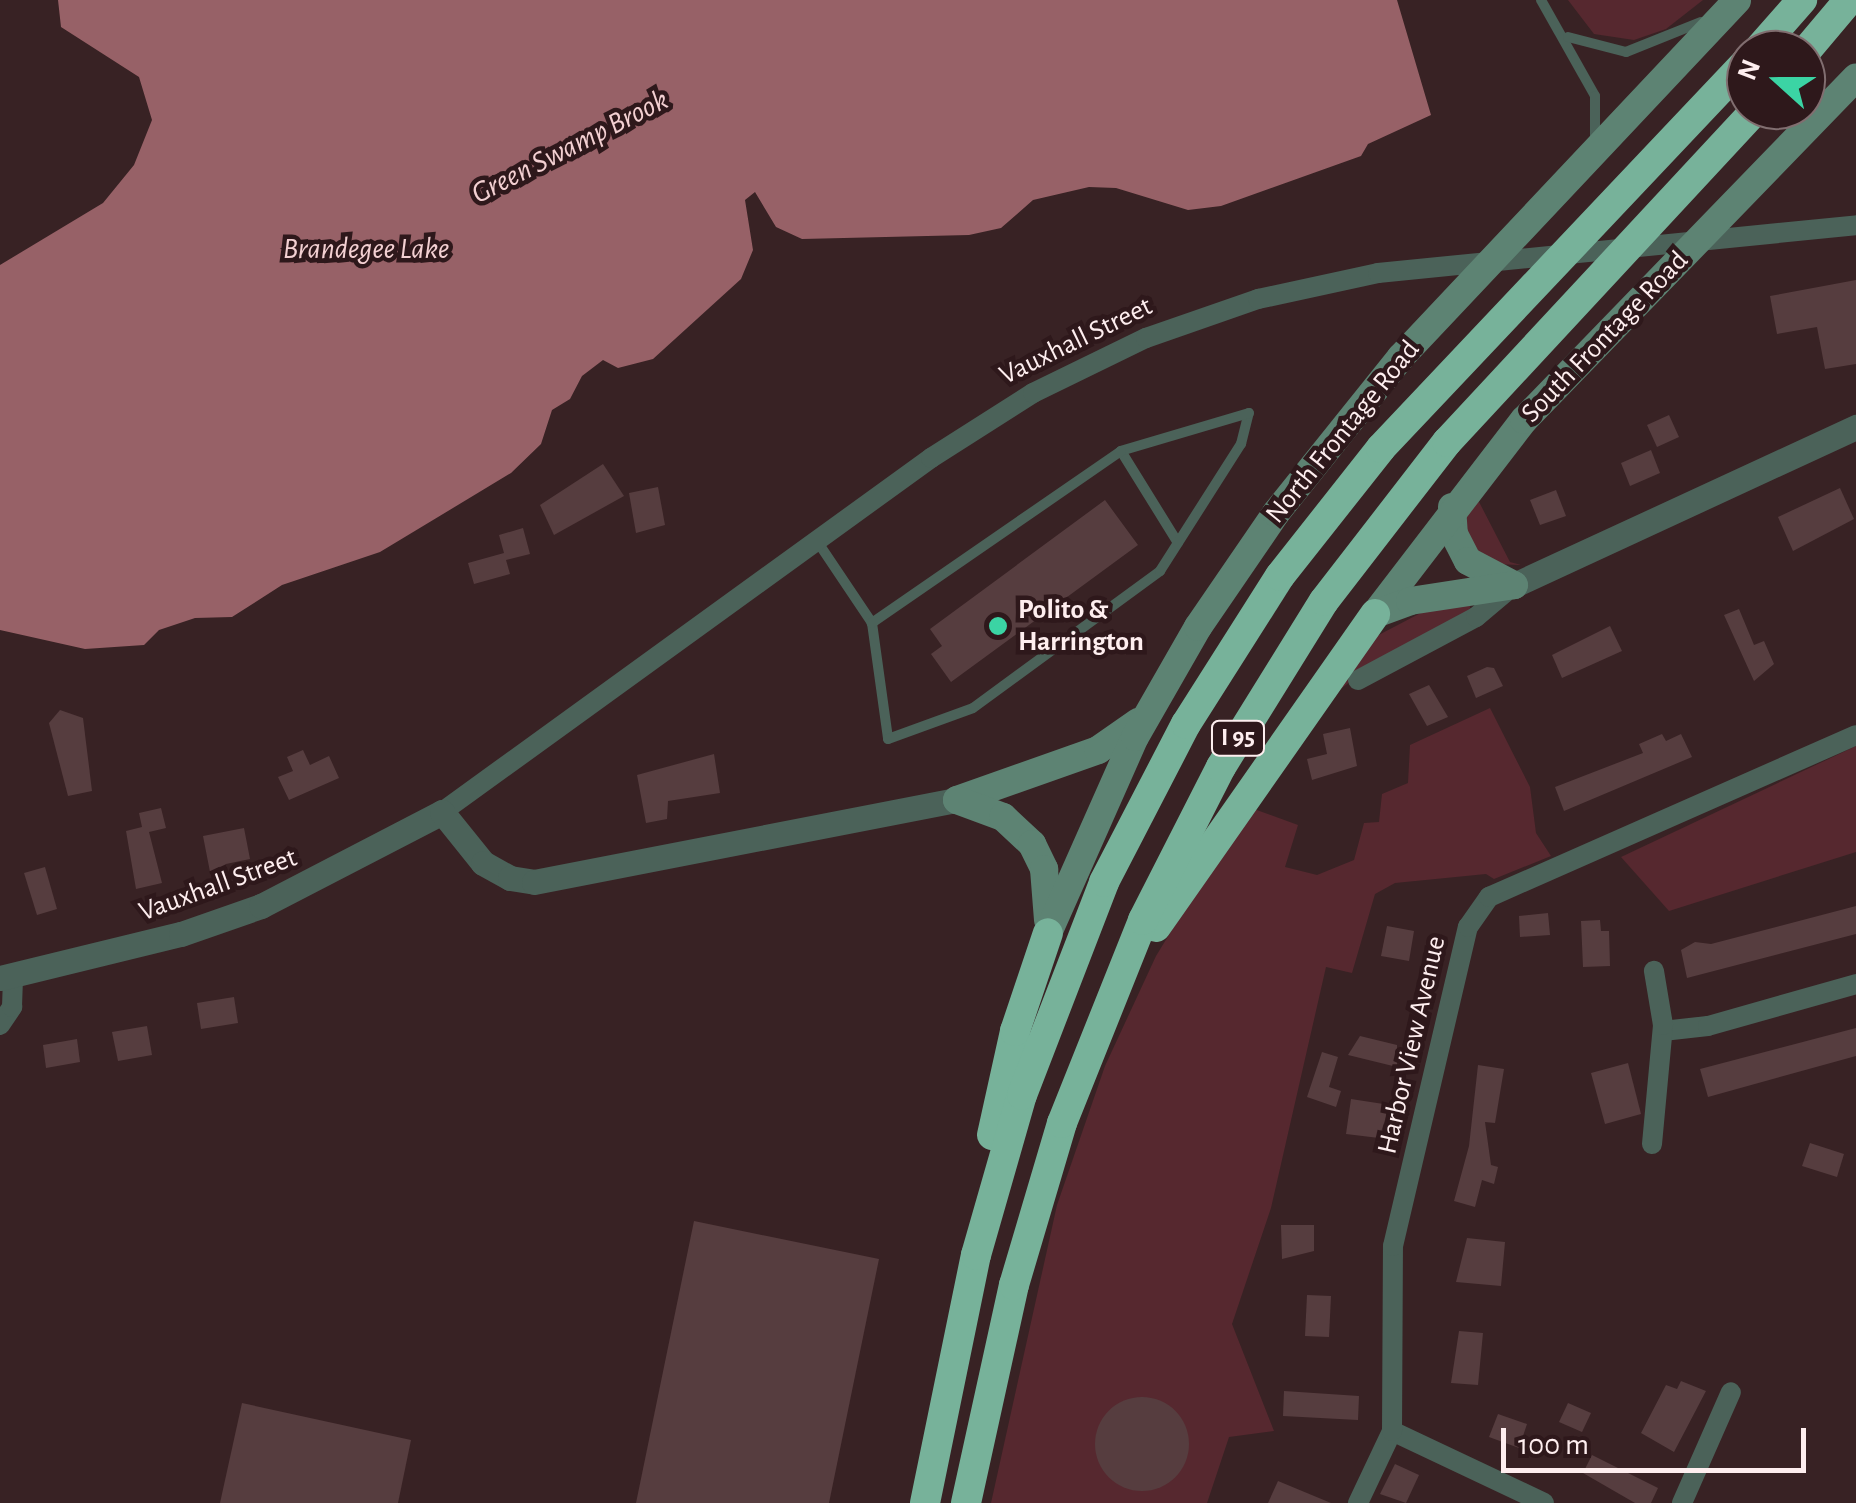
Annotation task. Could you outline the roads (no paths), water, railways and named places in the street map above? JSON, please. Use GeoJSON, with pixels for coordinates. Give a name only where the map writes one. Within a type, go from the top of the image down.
{"type":"FeatureCollection","features":[{"type":"Feature","properties":{"kind":"highway"},"geometry":{"type":"LineString","coordinates":[[1776,30],[1802,0]]}},
{"type":"Feature","properties":{"kind":"highway"},"geometry":{"type":"LineString","coordinates":[[1824,30],[1849,0]]}},
{"type":"Feature","properties":{"kind":"highway","name":"I 95"},"geometry":{"type":"LineString","coordinates":[[925,1503],[987,1213],[1042,1037],[1104,882],[1172,749],[1250,621],[1400,426],[1726,83]]}},
{"type":"Feature","properties":{"kind":"highway","name":"I 95"},"geometry":{"type":"LineString","coordinates":[[966,1503],[1038,1200],[1114,986],[1211,785],[1348,568],[1490,392],[1736,130]]}},
{"type":"Feature","properties":{"kind":"highway"},"geometry":{"type":"LineString","coordinates":[[1114,986],[1375,614]]}},
{"type":"Feature","properties":{"kind":"highway"},"geometry":{"type":"LineString","coordinates":[[987,1213],[1000,1090],[1048,933]]}},
{"type":"Feature","properties":{"kind":"main road","name":"North Frontage Road"},"geometry":{"type":"LineString","coordinates":[[1048,933],[1147,714],[1219,594],[1324,449],[1415,342],[1588,164],[1736,0]]}},
{"type":"Feature","properties":{"kind":"main road","name":"South Frontage Road"},"geometry":{"type":"LineString","coordinates":[[1375,614],[1452,507],[1552,389],[1856,78]]}},
{"type":"Feature","properties":{"kind":"main road"},"geometry":{"type":"LineString","coordinates":[[1452,507],[1454,534],[1468,561],[1514,585]]}},
{"type":"Feature","properties":{"kind":"main road"},"geometry":{"type":"LineString","coordinates":[[1375,614],[1410,601],[1514,585]]}},
{"type":"Feature","properties":{"kind":"main road"},"geometry":{"type":"LineString","coordinates":[[957,800],[1098,750],[1147,714]]}},
{"type":"Feature","properties":{"kind":"main road"},"geometry":{"type":"LineString","coordinates":[[957,800],[1004,817],[1036,849],[1048,896],[1048,933]]}},
{"type":"Feature","properties":{"kind":"street","name":"Vauxhall Street"},"geometry":{"type":"LineString","coordinates":[[7,977],[247,912],[324,878],[442,812],[988,420],[1122,348],[1293,290],[1439,265],[1856,226]]}},
{"type":"Feature","properties":{"kind":"street"},"geometry":{"type":"LineString","coordinates":[[1358,680],[1460,626],[1514,585],[1856,427]]}},
{"type":"Feature","properties":{"kind":"street","name":"Harbor View Avenue"},"geometry":{"type":"LineString","coordinates":[[1392,1431],[1393,1246],[1468,927],[1489,897],[1856,735]]}},
{"type":"Feature","properties":{"kind":"street"},"geometry":{"type":"LineString","coordinates":[[442,812],[483,863],[510,878],[534,882],[957,800]]}},
{"type":"Feature","properties":{"kind":"street"},"geometry":{"type":"LineString","coordinates":[[1652,1144],[1663,1031],[1654,971]]}},
{"type":"Feature","properties":{"kind":"street"},"geometry":{"type":"LineString","coordinates":[[0,1025],[12,1007],[7,977]]}},
{"type":"Feature","properties":{"kind":"street"},"geometry":{"type":"LineString","coordinates":[[1663,1031],[1708,1026],[1856,984]]}},
{"type":"Feature","properties":{"kind":"street"},"geometry":{"type":"LineString","coordinates":[[1682,1503],[1732,1392]]}},
{"type":"Feature","properties":{"kind":"street"},"geometry":{"type":"LineString","coordinates":[[1358,1503],[1392,1431],[1544,1503]]}},
{"type":"Feature","properties":{"kind":"lane"},"geometry":{"type":"LineString","coordinates":[[1541,0],[1568,38],[1597,104],[1588,164]]}},
{"type":"Feature","properties":{"kind":"lane"},"geometry":{"type":"LineString","coordinates":[[1568,38],[1616,52],[1638,50],[1736,0]]}},
{"type":"Feature","properties":{"kind":"lane"},"geometry":{"type":"LineString","coordinates":[[816,540],[872,623],[888,740],[973,708],[1160,571],[1241,444],[1249,413],[1121,451],[872,623]]}},
{"type":"Feature","properties":{"kind":"lane"},"geometry":{"type":"LineString","coordinates":[[1121,451],[1178,543]]}},
{"type":"Feature","properties":{"kind":"water","name":"Brandegee Lake"},"geometry":{"type":"Polygon","coordinates":[[[58,0],[1397,0],[1431,115],[1368,144],[1361,156],[1221,206],[1188,210],[1116,188],[1089,187],[1033,200],[1001,228],[969,235],[802,239],[776,227],[755,192],[745,200],[753,250],[741,279],[653,359],[618,368],[603,360],[582,376],[570,399],[552,410],[541,444],[511,473],[380,552],[282,585],[232,617],[195,618],[159,630],[144,645],[85,649],[0,630],[0,265],[103,203],[134,165],[152,120],[139,77],[61,27],[58,0]]]}},
{"type":"Feature","properties":{"kind":"place","name":"Polito & Harrington"},"geometry":{"type":"Point","coordinates":[998,626]}},
{"type":"Feature","properties":{"kind":"water label","name":"Green Swamp Brook"},"geometry":{"type":"Point","coordinates":[570,147]}}]}
